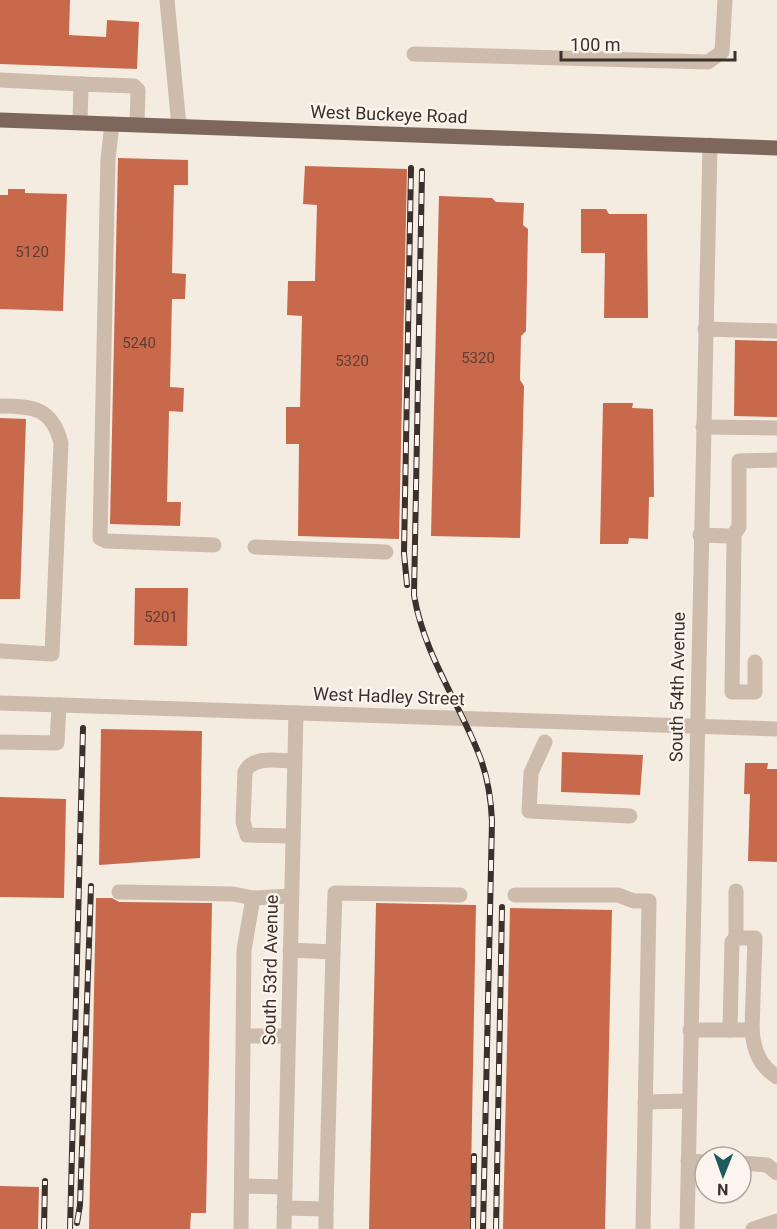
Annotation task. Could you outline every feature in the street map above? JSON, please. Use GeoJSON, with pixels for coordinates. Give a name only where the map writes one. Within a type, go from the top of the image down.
{"type":"FeatureCollection","features":[{"type":"Feature","properties":{"kind":"main road","name":"West Buckeye Road"},"geometry":{"type":"LineString","coordinates":[[0,120],[777,148]]}},
{"type":"Feature","properties":{"kind":"street"},"geometry":{"type":"LineString","coordinates":[[168,0],[179,126]]}},
{"type":"Feature","properties":{"kind":"street"},"geometry":{"type":"LineString","coordinates":[[414,54],[708,62],[722,52],[725,0]]}},
{"type":"Feature","properties":{"kind":"street"},"geometry":{"type":"LineString","coordinates":[[0,80],[134,86],[138,90],[137,125]]}},
{"type":"Feature","properties":{"kind":"street"},"geometry":{"type":"LineString","coordinates":[[80,123],[81,84]]}},
{"type":"Feature","properties":{"kind":"street"},"geometry":{"type":"LineString","coordinates":[[112,124],[108,159],[100,538],[106,541],[214,545]]}},
{"type":"Feature","properties":{"kind":"street","name":"South 54th Avenue"},"geometry":{"type":"LineString","coordinates":[[687,1229],[710,145]]}},
{"type":"Feature","properties":{"kind":"street"},"geometry":{"type":"LineString","coordinates":[[705,329],[777,331]]}},
{"type":"Feature","properties":{"kind":"street"},"geometry":{"type":"LineString","coordinates":[[0,406],[28,408],[44,413],[56,424],[61,443],[52,654],[0,651]]}},
{"type":"Feature","properties":{"kind":"street"},"geometry":{"type":"LineString","coordinates":[[703,427],[777,428]]}},
{"type":"Feature","properties":{"kind":"street"},"geometry":{"type":"LineString","coordinates":[[732,537],[739,527],[739,461],[777,460]]}},
{"type":"Feature","properties":{"kind":"street"},"geometry":{"type":"LineString","coordinates":[[700,535],[732,537]]}},
{"type":"Feature","properties":{"kind":"street"},"geometry":{"type":"LineString","coordinates":[[732,537],[735,544],[732,692],[754,692],[755,662]]}},
{"type":"Feature","properties":{"kind":"street"},"geometry":{"type":"LineString","coordinates":[[255,547],[386,552]]}},
{"type":"Feature","properties":{"kind":"street","name":"West Hadley Street"},"geometry":{"type":"LineString","coordinates":[[0,703],[777,729]]}},
{"type":"Feature","properties":{"kind":"street"},"geometry":{"type":"LineString","coordinates":[[0,742],[57,743],[59,705]]}},
{"type":"Feature","properties":{"kind":"street","name":"South 53rd Avenue"},"geometry":{"type":"LineString","coordinates":[[284,1229],[296,713]]}},
{"type":"Feature","properties":{"kind":"street"},"geometry":{"type":"LineString","coordinates":[[545,742],[531,773],[529,811],[630,816]]}},
{"type":"Feature","properties":{"kind":"street"},"geometry":{"type":"LineString","coordinates":[[293,836],[248,835],[243,822],[244,772],[247,766],[255,761],[294,761]]}},
{"type":"Feature","properties":{"kind":"street"},"geometry":{"type":"LineString","coordinates":[[730,1030],[732,942],[736,938],[736,891]]}},
{"type":"Feature","properties":{"kind":"street"},"geometry":{"type":"LineString","coordinates":[[118,892],[233,894],[253,898],[291,896]]}},
{"type":"Feature","properties":{"kind":"street"},"geometry":{"type":"LineString","coordinates":[[326,1229],[335,893],[460,895]]}},
{"type":"Feature","properties":{"kind":"street"},"geometry":{"type":"LineString","coordinates":[[515,895],[618,895],[634,901],[649,901],[643,1229]]}},
{"type":"Feature","properties":{"kind":"street"},"geometry":{"type":"LineString","coordinates":[[241,1229],[244,950],[253,898]]}},
{"type":"Feature","properties":{"kind":"street"},"geometry":{"type":"LineString","coordinates":[[736,938],[755,938],[754,1046],[760,1063],[777,1077]]}},
{"type":"Feature","properties":{"kind":"street"},"geometry":{"type":"LineString","coordinates":[[290,950],[333,951]]}},
{"type":"Feature","properties":{"kind":"street"},"geometry":{"type":"LineString","coordinates":[[690,1030],[753,1030]]}},
{"type":"Feature","properties":{"kind":"street"},"geometry":{"type":"LineString","coordinates":[[244,1036],[288,1036]]}},
{"type":"Feature","properties":{"kind":"street"},"geometry":{"type":"LineString","coordinates":[[645,1102],[689,1101]]}},
{"type":"Feature","properties":{"kind":"street"},"geometry":{"type":"LineString","coordinates":[[688,1161],[693,1161]]}},
{"type":"Feature","properties":{"kind":"street"},"geometry":{"type":"LineString","coordinates":[[753,1164],[767,1165],[777,1173]]}},
{"type":"Feature","properties":{"kind":"street"},"geometry":{"type":"LineString","coordinates":[[242,1186],[285,1187]]}},
{"type":"Feature","properties":{"kind":"street"},"geometry":{"type":"LineString","coordinates":[[284,1208],[326,1209]]}},
{"type":"Feature","properties":{"kind":"street"},"geometry":{"type":"LineString","coordinates":[[753,1229],[777,1221]]}},
{"type":"Feature","properties":{"kind":"building"},"geometry":{"type":"Polygon","coordinates":[[[0,0],[70,0],[69,35],[106,37],[107,20],[139,22],[137,69],[0,64],[0,0]]]}},
{"type":"Feature","properties":{"kind":"building"},"geometry":{"type":"Polygon","coordinates":[[[118,158],[188,160],[188,185],[174,185],[172,273],[186,274],[185,299],[172,299],[170,387],[184,388],[183,412],[169,411],[167,502],[181,502],[180,526],[110,524],[118,158]]]}},
{"type":"Feature","properties":{"kind":"building"},"geometry":{"type":"Polygon","coordinates":[[[305,166],[407,169],[399,539],[298,536],[299,444],[286,444],[286,407],[300,407],[302,316],[287,315],[288,281],[315,281],[317,205],[303,204],[305,166]]]}},
{"type":"Feature","properties":{"kind":"building"},"geometry":{"type":"Polygon","coordinates":[[[8,189],[25,189],[25,193],[67,194],[63,311],[0,309],[0,195],[8,195],[8,189]]]}},
{"type":"Feature","properties":{"kind":"building"},"geometry":{"type":"Polygon","coordinates":[[[439,196],[492,198],[496,202],[524,203],[523,225],[528,229],[526,331],[521,336],[520,380],[524,386],[520,538],[431,536],[439,196]]]}},
{"type":"Feature","properties":{"kind":"building"},"geometry":{"type":"Polygon","coordinates":[[[581,209],[606,209],[609,214],[647,214],[648,318],[604,318],[605,253],[581,253],[581,209]]]}},
{"type":"Feature","properties":{"kind":"building"},"geometry":{"type":"Polygon","coordinates":[[[735,340],[777,341],[777,417],[734,416],[735,340]]]}},
{"type":"Feature","properties":{"kind":"building"},"geometry":{"type":"Polygon","coordinates":[[[603,403],[633,403],[632,408],[653,409],[654,497],[649,497],[648,539],[629,538],[628,544],[600,544],[603,403]]]}},
{"type":"Feature","properties":{"kind":"building"},"geometry":{"type":"Polygon","coordinates":[[[0,418],[26,419],[20,599],[0,599],[0,418]]]}},
{"type":"Feature","properties":{"kind":"building"},"geometry":{"type":"Polygon","coordinates":[[[135,588],[188,588],[187,646],[134,645],[135,588]]]}},
{"type":"Feature","properties":{"kind":"building"},"geometry":{"type":"Polygon","coordinates":[[[101,729],[202,731],[200,858],[99,865],[101,729]]]}},
{"type":"Feature","properties":{"kind":"building"},"geometry":{"type":"Polygon","coordinates":[[[562,752],[643,755],[640,795],[561,792],[562,752]]]}},
{"type":"Feature","properties":{"kind":"building"},"geometry":{"type":"Polygon","coordinates":[[[745,763],[768,763],[767,769],[777,769],[777,862],[748,861],[750,794],[744,794],[745,763]]]}},
{"type":"Feature","properties":{"kind":"building"},"geometry":{"type":"Polygon","coordinates":[[[0,797],[66,799],[64,898],[0,897],[0,797]]]}},
{"type":"Feature","properties":{"kind":"building"},"geometry":{"type":"Polygon","coordinates":[[[96,898],[112,898],[119,902],[212,903],[206,1213],[191,1213],[190,1229],[89,1229],[96,898]]]}},
{"type":"Feature","properties":{"kind":"building"},"geometry":{"type":"Polygon","coordinates":[[[376,903],[476,905],[470,1229],[369,1229],[376,903]]]}},
{"type":"Feature","properties":{"kind":"building"},"geometry":{"type":"Polygon","coordinates":[[[510,908],[612,910],[605,1229],[503,1229],[510,908]]]}},
{"type":"Feature","properties":{"kind":"building"},"geometry":{"type":"Polygon","coordinates":[[[0,1186],[39,1187],[38,1229],[0,1229],[0,1186]]]}},
{"type":"Feature","properties":{"kind":"railway"},"geometry":{"type":"LineString","coordinates":[[407,585],[404,553],[411,168]]}},
{"type":"Feature","properties":{"kind":"railway"},"geometry":{"type":"LineString","coordinates":[[422,171],[414,595],[419,617],[434,658],[483,765],[489,789],[492,821],[483,1229]]}},
{"type":"Feature","properties":{"kind":"railway"},"geometry":{"type":"LineString","coordinates":[[70,1229],[83,728]]}},
{"type":"Feature","properties":{"kind":"railway"},"geometry":{"type":"LineString","coordinates":[[77,1223],[80,1205],[91,886]]}},
{"type":"Feature","properties":{"kind":"railway"},"geometry":{"type":"LineString","coordinates":[[496,1229],[502,907]]}},
{"type":"Feature","properties":{"kind":"railway"},"geometry":{"type":"LineString","coordinates":[[473,1229],[474,1156]]}},
{"type":"Feature","properties":{"kind":"railway"},"geometry":{"type":"LineString","coordinates":[[44,1229],[45,1181]]}}]}
